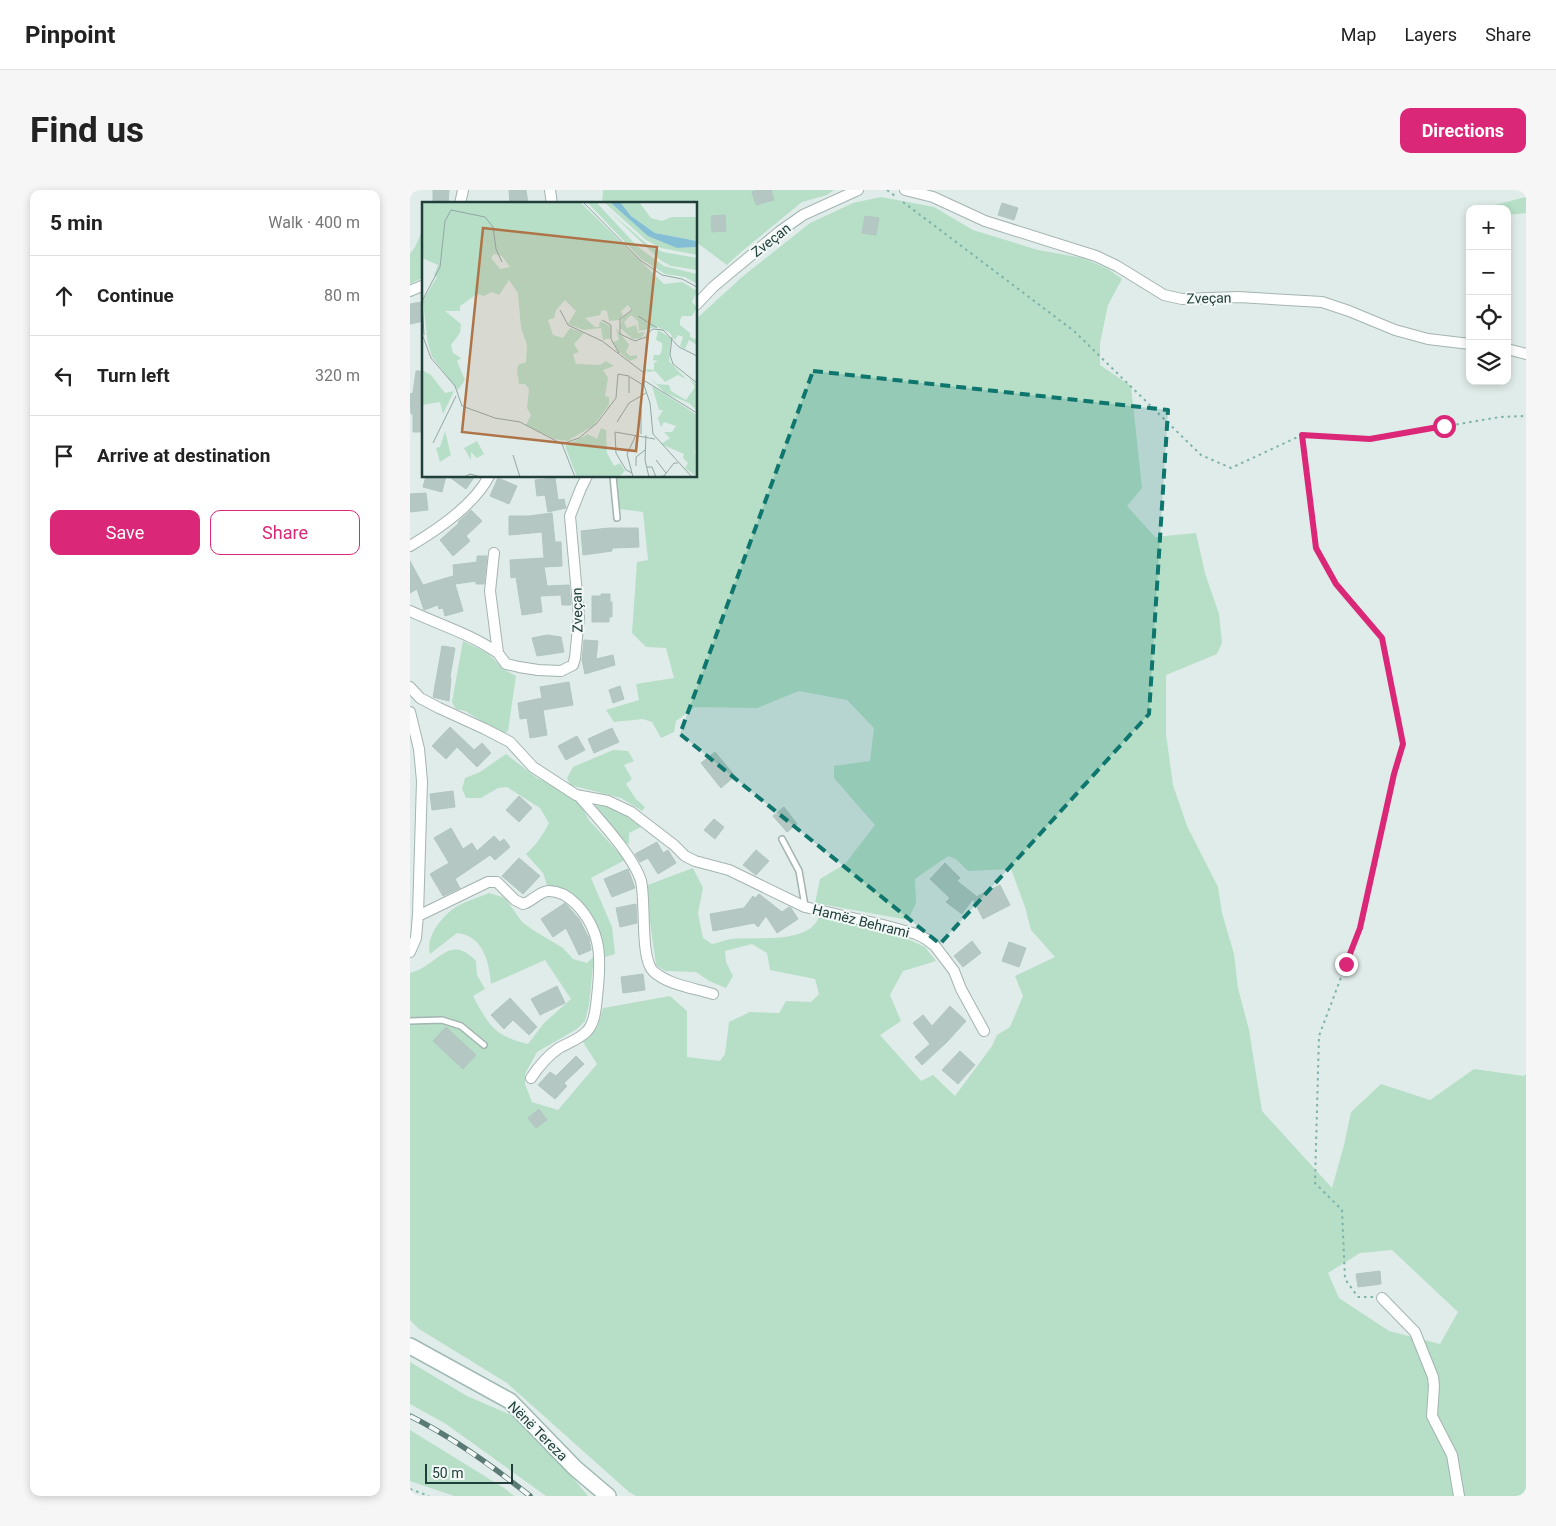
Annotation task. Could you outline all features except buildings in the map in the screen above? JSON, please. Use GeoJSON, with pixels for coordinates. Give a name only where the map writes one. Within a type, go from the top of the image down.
{"type":"FeatureCollection","features":[{"type":"Feature","properties":{"kind":"main road","name":"Nënë Tereza"},"geometry":{"type":"LineString","coordinates":[[410,1346],[510,1401],[576,1468],[608,1496]]}},
{"type":"Feature","properties":{"kind":"street","name":"Zveçan"},"geometry":{"type":"LineString","coordinates":[[698,303],[713,287],[779,232],[803,216],[858,190]]}},
{"type":"Feature","properties":{"kind":"street","name":"Zveçan"},"geometry":{"type":"LineString","coordinates":[[904,190],[932,197],[985,222],[1096,256],[1118,266],[1164,295],[1182,299],[1238,297],[1322,302],[1395,330],[1428,339],[1466,344]]}},
{"type":"Feature","properties":{"kind":"street"},"geometry":{"type":"LineString","coordinates":[[410,291],[422,285]]}},
{"type":"Feature","properties":{"kind":"street"},"geometry":{"type":"LineString","coordinates":[[1511,350],[1526,354]]}},
{"type":"Feature","properties":{"kind":"street"},"geometry":{"type":"LineString","coordinates":[[410,546],[429,534],[469,501],[484,486],[488,478]]}},
{"type":"Feature","properties":{"kind":"street","name":"Zveçan"},"geometry":{"type":"LineString","coordinates":[[410,612],[460,631],[486,644],[498,653],[506,664],[519,668],[561,671],[573,665],[579,616],[570,516],[586,478]]}},
{"type":"Feature","properties":{"kind":"street"},"geometry":{"type":"LineString","coordinates":[[494,553],[490,591],[498,653]]}},
{"type":"Feature","properties":{"kind":"street","name":"Hamëz Behrami"},"geometry":{"type":"LineString","coordinates":[[410,687],[420,698],[510,742],[533,767],[578,796],[614,836],[634,866],[641,881],[646,954],[652,970],[675,983],[713,994]]}},
{"type":"Feature","properties":{"kind":"street"},"geometry":{"type":"LineString","coordinates":[[410,712],[419,749],[422,780],[415,869],[418,916],[416,938],[410,952]]}},
{"type":"Feature","properties":{"kind":"street","name":"Hamëz Behrami"},"geometry":{"type":"LineString","coordinates":[[578,796],[608,801],[631,812],[695,862],[729,870],[805,907],[883,925],[916,934],[926,939],[935,946],[954,971],[961,989],[984,1031]]}},
{"type":"Feature","properties":{"kind":"street"},"geometry":{"type":"LineString","coordinates":[[418,916],[488,882],[497,882],[515,900],[523,904],[542,892],[547,890],[555,891],[568,896],[587,915],[598,942],[600,967],[596,1011],[589,1029],[543,1061],[530,1078]]}},
{"type":"Feature","properties":{"kind":"street"},"geometry":{"type":"LineString","coordinates":[[1382,1298],[1415,1332],[1434,1386],[1432,1416],[1452,1455],[1459,1496]]}},
{"type":"Feature","properties":{"kind":"lane"},"geometry":{"type":"LineString","coordinates":[[613,478],[617,518]]}},
{"type":"Feature","properties":{"kind":"lane","name":"Hamëz Behrami"},"geometry":{"type":"LineString","coordinates":[[782,839],[799,871],[805,907]]}},
{"type":"Feature","properties":{"kind":"lane"},"geometry":{"type":"LineString","coordinates":[[410,1021],[442,1020],[461,1026],[484,1045]]}},
{"type":"Feature","properties":{"kind":"path"},"geometry":{"type":"LineString","coordinates":[[887,190],[895,196]]}},
{"type":"Feature","properties":{"kind":"path"},"geometry":{"type":"LineString","coordinates":[[903,202],[1074,330],[1201,455],[1231,468],[1302,435],[1370,439],[1500,417],[1526,416]]}},
{"type":"Feature","properties":{"kind":"path"},"geometry":{"type":"LineString","coordinates":[[1302,435],[1316,548],[1336,584],[1382,638],[1403,744],[1394,774],[1360,928],[1319,1036],[1315,1183],[1342,1210],[1345,1279],[1358,1297],[1382,1298]]}},
{"type":"Feature","properties":{"kind":"path"},"geometry":{"type":"LineString","coordinates":[[410,1489],[429,1496]]}},
{"type":"Feature","properties":{"kind":"highlighted area"},"geometry":{"type":"Polygon","coordinates":[[[813,371],[1168,410],[1149,714],[940,944],[680,734],[813,371]]]}},
{"type":"Feature","properties":{"kind":"green space"},"geometry":{"type":"Polygon","coordinates":[[[603,190],[834,190],[827,195],[802,202],[727,265],[698,243],[698,202],[602,202],[603,190]]]}},
{"type":"Feature","properties":{"kind":"green space"},"geometry":{"type":"Polygon","coordinates":[[[881,197],[934,207],[973,230],[1038,250],[1083,258],[1108,269],[1122,279],[1108,305],[1100,343],[1100,365],[1131,386],[1142,488],[1127,506],[1155,537],[1196,533],[1205,573],[1219,614],[1222,643],[1217,654],[1166,675],[1166,734],[1173,785],[1187,826],[1218,887],[1222,913],[1234,954],[1238,988],[1249,1030],[1262,1111],[1332,1188],[1351,1112],[1381,1084],[1430,1100],[1474,1069],[1524,1076],[1526,1074],[1526,1496],[636,1496],[629,1492],[507,1383],[419,1329],[410,1320],[410,973],[451,950],[467,953],[476,961],[477,975],[485,989],[473,996],[484,1015],[500,1033],[528,1044],[544,1023],[571,999],[545,960],[491,984],[483,951],[479,944],[466,935],[457,933],[430,954],[429,947],[432,934],[440,921],[467,901],[489,893],[505,898],[522,922],[563,948],[573,959],[587,963],[594,956],[589,1005],[585,1021],[577,1029],[537,1052],[525,1074],[525,1084],[532,1102],[558,1110],[597,1064],[583,1042],[597,1028],[603,1008],[670,996],[687,1011],[687,1057],[720,1061],[725,1054],[729,1022],[750,1012],[779,1013],[786,1001],[811,1002],[819,994],[815,979],[770,970],[767,953],[752,944],[725,951],[726,962],[733,976],[726,988],[709,981],[696,972],[665,971],[656,965],[645,886],[693,868],[703,888],[698,913],[703,938],[712,944],[731,939],[793,935],[804,932],[813,926],[819,917],[901,936],[925,947],[936,961],[903,971],[890,995],[901,1021],[880,1035],[921,1081],[933,1075],[955,1096],[992,1046],[997,1035],[1010,1027],[1023,996],[1015,976],[1055,957],[1031,930],[1011,869],[968,871],[956,859],[948,856],[915,879],[916,903],[908,920],[815,903],[820,879],[845,864],[875,825],[834,778],[834,766],[870,761],[874,728],[847,700],[799,691],[757,708],[695,707],[676,721],[674,732],[661,738],[652,722],[643,719],[614,722],[606,710],[639,700],[636,684],[674,678],[666,648],[646,647],[632,633],[637,562],[648,560],[643,512],[619,509],[614,478],[698,478],[698,317],[742,277],[810,223],[853,203],[881,197]],[[1392,1250],[1360,1253],[1328,1273],[1339,1298],[1389,1331],[1440,1344],[1458,1312],[1392,1250]]]}},
{"type":"Feature","properties":{"kind":"green space"},"geometry":{"type":"Polygon","coordinates":[[[1526,197],[1526,213],[1511,215],[1511,205],[1495,205],[1526,197]]]}},
{"type":"Feature","properties":{"kind":"green space"},"geometry":{"type":"Polygon","coordinates":[[[422,231],[422,278],[410,284],[410,254],[422,231]]]}},
{"type":"Feature","properties":{"kind":"green space"},"geometry":{"type":"Polygon","coordinates":[[[463,641],[488,653],[503,669],[516,676],[508,731],[503,734],[465,711],[456,709],[452,702],[463,641]]]}},
{"type":"Feature","properties":{"kind":"green space"},"geometry":{"type":"Polygon","coordinates":[[[613,750],[628,751],[634,761],[624,765],[632,779],[626,784],[636,799],[645,807],[642,811],[621,798],[570,785],[567,778],[573,767],[613,750]]]}},
{"type":"Feature","properties":{"kind":"green space"},"geometry":{"type":"Polygon","coordinates":[[[506,754],[537,778],[553,785],[581,805],[589,820],[625,860],[591,878],[612,927],[615,954],[605,957],[598,930],[588,910],[573,896],[547,885],[543,873],[526,854],[539,840],[549,823],[540,808],[507,787],[498,788],[481,798],[466,798],[462,789],[465,778],[480,772],[506,754]]]}},
{"type":"Feature","properties":{"kind":"green space"},"geometry":{"type":"Polygon","coordinates":[[[595,805],[610,807],[643,826],[629,833],[629,844],[622,842],[595,805]]]}},
{"type":"Feature","properties":{"kind":"green space"},"geometry":{"type":"Polygon","coordinates":[[[410,1362],[467,1396],[511,1415],[553,1454],[588,1496],[546,1496],[446,1424],[410,1404],[410,1362]]]}},
{"type":"Feature","properties":{"kind":"green space"},"geometry":{"type":"Polygon","coordinates":[[[410,1430],[514,1496],[454,1496],[410,1481],[410,1430]]]}},
{"type":"Feature","properties":{"kind":"railway"},"geometry":{"type":"LineString","coordinates":[[410,1416],[472,1453],[530,1496]]}},
{"type":"Feature","properties":{"kind":"route"},"geometry":{"type":"LineString","coordinates":[[1346,964],[1360,928],[1394,774],[1403,744],[1382,638],[1336,584],[1316,548],[1302,435],[1370,439],[1444,426]]}}]}
